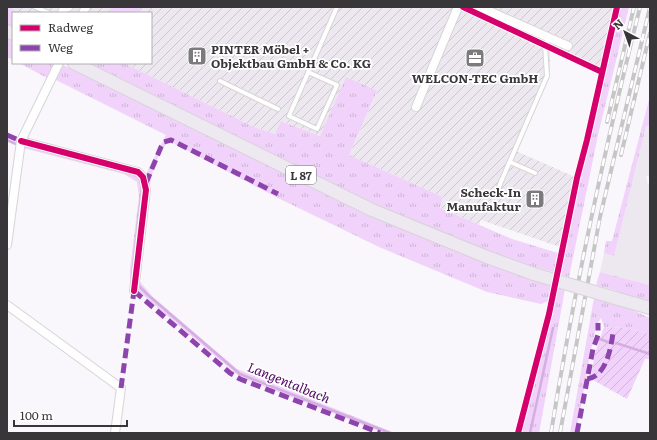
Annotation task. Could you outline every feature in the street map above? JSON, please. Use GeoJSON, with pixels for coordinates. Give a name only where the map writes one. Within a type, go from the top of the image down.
{"type":"FeatureCollection","features":[{"type":"Feature","properties":{"kind":"main road","name":"L 87"},"geometry":{"type":"LineString","coordinates":[[76,64],[372,210],[487,257],[534,274],[650,308]]}},
{"type":"Feature","properties":{"kind":"street"},"geometry":{"type":"LineString","coordinates":[[416,107],[458,7]]}},
{"type":"Feature","properties":{"kind":"street"},"geometry":{"type":"LineString","coordinates":[[480,7],[568,46]]}},
{"type":"Feature","properties":{"kind":"street"},"geometry":{"type":"LineString","coordinates":[[7,245],[21,141],[59,64]]}},
{"type":"Feature","properties":{"kind":"street"},"geometry":{"type":"LineString","coordinates":[[21,141],[138,172],[143,177],[146,190],[134,291]]}},
{"type":"Feature","properties":{"kind":"street"},"geometry":{"type":"LineString","coordinates":[[7,305],[122,388],[116,433]]}},
{"type":"Feature","properties":{"kind":"lane"},"geometry":{"type":"LineString","coordinates":[[36,7],[47,12]]}},
{"type":"Feature","properties":{"kind":"lane"},"geometry":{"type":"LineString","coordinates":[[308,72],[337,85],[317,128],[289,116],[308,72],[337,7]]}},
{"type":"Feature","properties":{"kind":"lane"},"geometry":{"type":"LineString","coordinates":[[497,192],[546,76],[545,45],[549,37]]}},
{"type":"Feature","properties":{"kind":"lane"},"geometry":{"type":"LineString","coordinates":[[220,81],[278,109]]}},
{"type":"Feature","properties":{"kind":"lane"},"geometry":{"type":"LineString","coordinates":[[510,162],[535,173]]}},
{"type":"Feature","properties":{"kind":"shaded area"},"geometry":{"type":"Polygon","coordinates":[[[7,7],[613,7],[600,68],[550,45],[550,70],[516,151],[575,177],[560,247],[481,220],[479,225],[440,208],[443,197],[349,155],[377,92],[346,78],[320,136],[282,121],[275,134],[254,127],[126,64],[152,64],[152,12],[19,12],[7,7]]]}},
{"type":"Feature","properties":{"kind":"shaded area"},"geometry":{"type":"Polygon","coordinates":[[[646,125],[650,126],[650,177],[646,176],[648,184],[650,183],[650,285],[600,272],[604,253],[614,255],[646,125]]]}},
{"type":"Feature","properties":{"kind":"green space"},"geometry":{"type":"Polygon","coordinates":[[[7,7],[19,12],[12,12],[12,28],[7,26],[7,7]]]}},
{"type":"Feature","properties":{"kind":"green space"},"geometry":{"type":"Polygon","coordinates":[[[111,7],[141,7],[139,12],[108,12],[111,7]]]}},
{"type":"Feature","properties":{"kind":"green space"},"geometry":{"type":"Polygon","coordinates":[[[618,7],[629,7],[598,135],[569,277],[561,274],[565,251],[618,7]]]}},
{"type":"Feature","properties":{"kind":"green space"},"geometry":{"type":"Polygon","coordinates":[[[7,37],[12,40],[12,60],[7,57],[7,37]]]}},
{"type":"Feature","properties":{"kind":"green space"},"geometry":{"type":"Polygon","coordinates":[[[21,64],[56,64],[49,79],[21,64]]]}},
{"type":"Feature","properties":{"kind":"green space"},"geometry":{"type":"Polygon","coordinates":[[[61,64],[553,286],[548,301],[541,304],[487,292],[379,247],[278,198],[173,143],[168,142],[159,155],[153,170],[147,201],[148,187],[146,174],[166,135],[54,79],[61,64]]]}},
{"type":"Feature","properties":{"kind":"green space"},"geometry":{"type":"Polygon","coordinates":[[[86,64],[126,64],[254,127],[275,134],[281,121],[320,136],[346,77],[377,91],[349,155],[443,197],[440,208],[512,239],[561,254],[556,273],[536,267],[535,269],[420,224],[251,146],[86,64]]]}},
{"type":"Feature","properties":{"kind":"green space"},"geometry":{"type":"Polygon","coordinates":[[[650,96],[650,126],[646,126],[614,256],[604,253],[606,241],[612,241],[650,96]]]}},
{"type":"Feature","properties":{"kind":"green space"},"geometry":{"type":"Polygon","coordinates":[[[24,145],[135,173],[144,182],[132,283],[130,279],[130,269],[139,196],[137,182],[124,174],[23,148],[24,145]]]}},
{"type":"Feature","properties":{"kind":"green space"},"geometry":{"type":"Polygon","coordinates":[[[600,272],[650,285],[650,301],[616,293],[617,291],[596,285],[600,272]]]}},
{"type":"Feature","properties":{"kind":"green space"},"geometry":{"type":"Polygon","coordinates":[[[137,278],[152,296],[237,369],[395,433],[384,433],[240,377],[138,291],[136,288],[137,278]]]}},
{"type":"Feature","properties":{"kind":"green space"},"geometry":{"type":"Polygon","coordinates":[[[557,287],[565,289],[539,433],[520,433],[557,287]]]}},
{"type":"Feature","properties":{"kind":"green space"},"geometry":{"type":"Polygon","coordinates":[[[594,298],[618,303],[650,318],[650,334],[624,328],[604,327],[601,318],[596,329],[591,349],[576,433],[570,433],[594,298]]]}},
{"type":"Feature","properties":{"kind":"green space"},"geometry":{"type":"Polygon","coordinates":[[[604,327],[624,328],[650,334],[650,359],[645,359],[627,399],[593,380],[591,376],[595,353],[604,327]]]}},
{"type":"Feature","properties":{"kind":"waterway","name":"Langentalbach"},"geometry":{"type":"LineString","coordinates":[[7,140],[16,144]]}},
{"type":"Feature","properties":{"kind":"waterway","name":"Langentalbach"},"geometry":{"type":"LineString","coordinates":[[132,276],[142,187]]}},
{"type":"Feature","properties":{"kind":"waterway","name":"Langentalbach"},"geometry":{"type":"LineString","coordinates":[[137,284],[240,374],[390,433]]}},
{"type":"Feature","properties":{"kind":"waterway","name":"Langentalbach"},"geometry":{"type":"LineString","coordinates":[[530,433],[553,328]]}},
{"type":"Feature","properties":{"kind":"waterway","name":"Langentalbach"},"geometry":{"type":"LineString","coordinates":[[600,339],[608,342]]}},
{"type":"Feature","properties":{"kind":"waterway","name":"Langentalbach"},"geometry":{"type":"LineString","coordinates":[[616,343],[650,354]]}},
{"type":"Feature","properties":{"kind":"railway"},"geometry":{"type":"LineString","coordinates":[[607,122],[634,7]]}},
{"type":"Feature","properties":{"kind":"railway"},"geometry":{"type":"LineString","coordinates":[[551,433],[591,219],[640,7]]}},
{"type":"Feature","properties":{"kind":"railway"},"geometry":{"type":"LineString","coordinates":[[560,433],[600,217],[650,7]]}},
{"type":"Feature","properties":{"kind":"railway"},"geometry":{"type":"LineString","coordinates":[[621,155],[650,33]]}},
{"type":"Feature","properties":{"kind":"marked path"},"geometry":{"type":"LineString","coordinates":[[7,135],[21,141]]}},
{"type":"Feature","properties":{"kind":"marked path"},"geometry":{"type":"LineString","coordinates":[[146,183],[161,147],[164,142],[171,140],[278,194]]}},
{"type":"Feature","properties":{"kind":"marked path"},"geometry":{"type":"LineString","coordinates":[[134,291],[230,373],[240,379],[380,433]]}},
{"type":"Feature","properties":{"kind":"marked path"},"geometry":{"type":"LineString","coordinates":[[121,388],[134,291]]}},
{"type":"Feature","properties":{"kind":"marked path"},"geometry":{"type":"LineString","coordinates":[[577,433],[593,349],[598,335],[598,323]]}},
{"type":"Feature","properties":{"kind":"marked path"},"geometry":{"type":"LineString","coordinates":[[587,379],[599,373],[603,368],[609,354],[613,333]]}},
{"type":"Feature","properties":{"kind":"cycle path"},"geometry":{"type":"LineString","coordinates":[[463,7],[602,72]]}},
{"type":"Feature","properties":{"kind":"cycle path"},"geometry":{"type":"LineString","coordinates":[[518,433],[549,314],[577,178],[617,7]]}},
{"type":"Feature","properties":{"kind":"cycle path"},"geometry":{"type":"LineString","coordinates":[[21,141],[138,172],[143,177],[146,190],[134,291]]}},
{"type":"Feature","properties":{"kind":"place","name":"PINTER Möbel + Objektbau GmbH & Co. KG"},"geometry":{"type":"Point","coordinates":[197,56]}},
{"type":"Feature","properties":{"kind":"place","name":"WELCON-TEC GmbH"},"geometry":{"type":"Point","coordinates":[475,58]}},
{"type":"Feature","properties":{"kind":"place","name":"Scheck-In Manufaktur"},"geometry":{"type":"Point","coordinates":[535,199]}}]}
